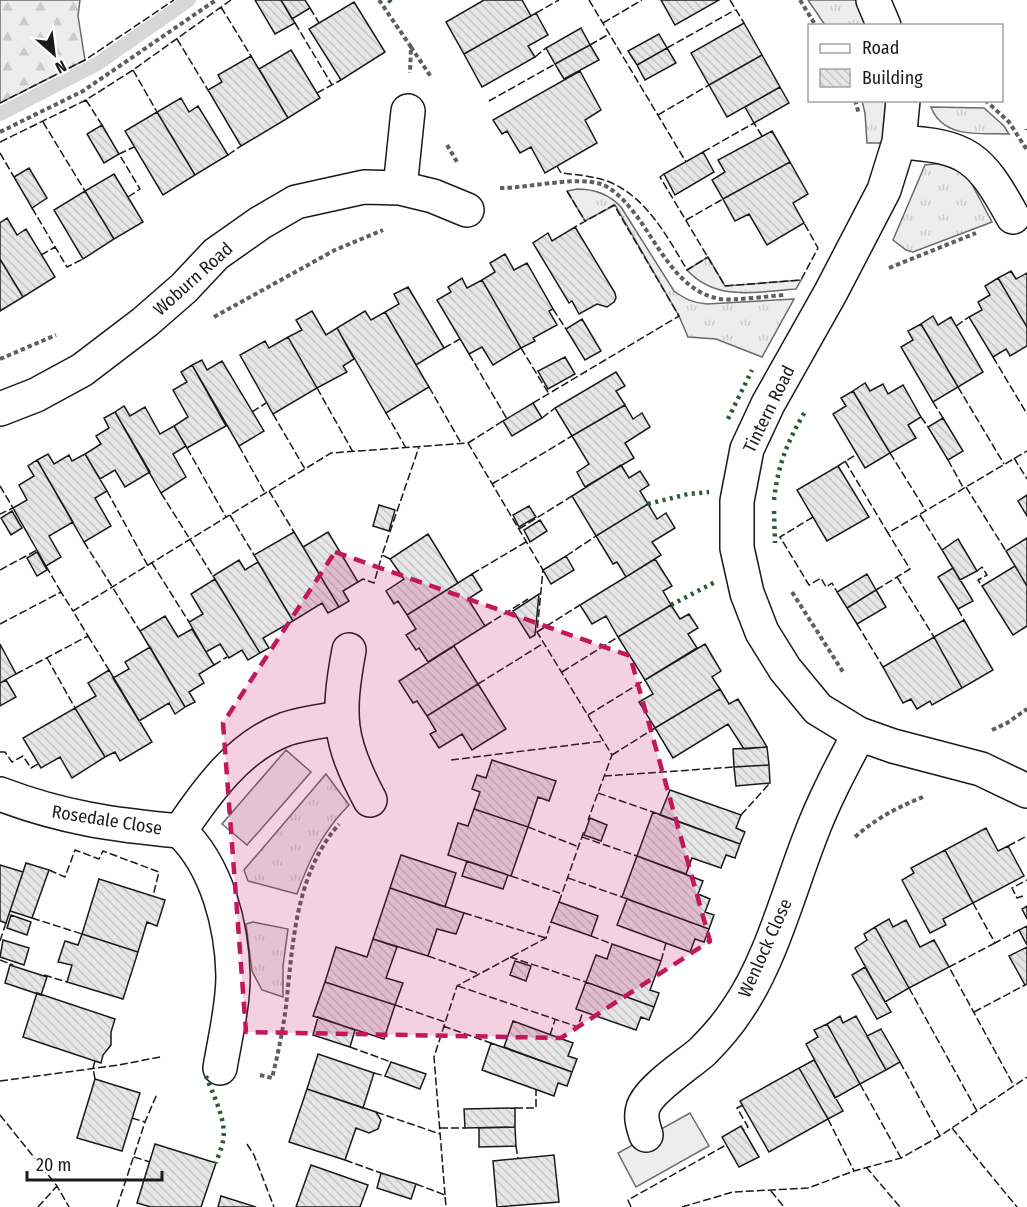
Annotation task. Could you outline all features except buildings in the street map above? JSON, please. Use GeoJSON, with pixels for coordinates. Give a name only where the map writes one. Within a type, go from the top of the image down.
{"type":"FeatureCollection","features":[{"type":"Feature","properties":{"kind":"street"},"geometry":{"type":"LineString","coordinates":[[873,0],[883,24]]}},
{"type":"Feature","properties":{"kind":"street","name":"Tintern Road"},"geometry":{"type":"LineString","coordinates":[[903,102],[899,142],[884,190],[831,292],[768,404],[747,449],[737,501],[737,548],[747,593],[762,632],[785,669],[818,708],[859,734],[893,746],[981,769],[1027,791]]}},
{"type":"Feature","properties":{"kind":"street"},"geometry":{"type":"LineString","coordinates":[[400,188],[408,111]]}},
{"type":"Feature","properties":{"kind":"street"},"geometry":{"type":"LineString","coordinates":[[899,142],[933,144],[958,150],[974,161],[995,184],[1013,217]]}},
{"type":"Feature","properties":{"kind":"street","name":"Woburn Road"},"geometry":{"type":"LineString","coordinates":[[0,410],[36,395],[82,370],[145,322],[216,254],[260,223],[296,202],[364,186],[400,188],[433,196],[467,210]]}},
{"type":"Feature","properties":{"kind":"street"},"geometry":{"type":"LineString","coordinates":[[349,650],[341,697],[343,737],[349,756],[370,800]]}},
{"type":"Feature","properties":{"kind":"street","name":"Rosedale Close"},"geometry":{"type":"LineString","coordinates":[[180,831],[215,784],[242,755],[266,738],[287,729],[341,718]]}},
{"type":"Feature","properties":{"kind":"street","name":"Wenlock Close"},"geometry":{"type":"LineString","coordinates":[[646,1135],[642,1122],[642,1109],[649,1097],[703,1050],[737,1010],[758,972],[810,835],[859,734]]}},
{"type":"Feature","properties":{"kind":"street","name":"Rosedale Close"},"geometry":{"type":"LineString","coordinates":[[0,794],[71,817],[108,824],[180,831],[194,844],[214,879],[222,904],[231,951],[233,976],[231,1000],[220,1068]]}},
{"type":"Feature","properties":{"kind":"path"},"geometry":{"type":"LineString","coordinates":[[0,132],[83,91],[216,0]]}},
{"type":"Feature","properties":{"kind":"path"},"geometry":{"type":"LineString","coordinates":[[379,0],[411,47],[408,111]]}},
{"type":"Feature","properties":{"kind":"path"},"geometry":{"type":"LineString","coordinates":[[800,0],[815,24]]}},
{"type":"Feature","properties":{"kind":"path"},"geometry":{"type":"LineString","coordinates":[[987,102],[1009,122],[1027,150]]}},
{"type":"Feature","properties":{"kind":"path"},"geometry":{"type":"LineString","coordinates":[[467,210],[478,184],[502,189],[585,182],[602,184],[619,196],[637,215],[665,258],[686,284],[720,299],[831,292],[1013,217]]}},
{"type":"Feature","properties":{"kind":"path"},"geometry":{"type":"LineString","coordinates":[[205,323],[335,250],[392,228]]}},
{"type":"Feature","properties":{"kind":"path"},"geometry":{"type":"LineString","coordinates":[[788,585],[845,675]]}},
{"type":"Feature","properties":{"kind":"path"},"geometry":{"type":"LineString","coordinates":[[799,867],[844,846],[866,827],[892,810],[922,797],[960,789],[981,769],[988,731],[1007,723],[1027,709]]}},
{"type":"Feature","properties":{"kind":"path"},"geometry":{"type":"LineString","coordinates":[[220,1068],[272,1078],[281,1041],[291,947],[300,900],[312,868],[337,826],[348,814],[370,800]]}},
{"type":"Feature","properties":{"kind":"highlighted area"},"geometry":{"type":"Polygon","coordinates":[[[335,552],[630,656],[710,941],[561,1038],[246,1032],[223,723],[335,552]]]}},
{"type":"Feature","properties":{"kind":"green space"},"geometry":{"type":"Polygon","coordinates":[[[0,0],[80,0],[78,16],[85,60],[0,103],[0,0]]]}},
{"type":"Feature","properties":{"kind":"green space"},"geometry":{"type":"Polygon","coordinates":[[[808,0],[858,0],[869,24],[824,24],[808,0]]]}},
{"type":"Feature","properties":{"kind":"green space"},"geometry":{"type":"Polygon","coordinates":[[[862,102],[886,102],[883,143],[867,143],[862,102]]]}},
{"type":"Feature","properties":{"kind":"green space"},"geometry":{"type":"Polygon","coordinates":[[[931,107],[984,108],[1004,126],[1009,134],[975,133],[953,129],[944,125],[931,107]]]}},
{"type":"Feature","properties":{"kind":"green space"},"geometry":{"type":"Polygon","coordinates":[[[943,163],[966,173],[992,222],[913,252],[906,250],[893,240],[925,165],[943,163]]]}},
{"type":"Feature","properties":{"kind":"green space"},"geometry":{"type":"Polygon","coordinates":[[[577,189],[601,193],[621,207],[674,291],[686,298],[707,304],[794,299],[762,357],[716,339],[688,337],[679,316],[615,205],[585,221],[567,191],[577,189]]]}},
{"type":"Feature","properties":{"kind":"green space"},"geometry":{"type":"Polygon","coordinates":[[[708,257],[725,286],[801,280],[796,289],[752,293],[724,291],[698,280],[687,270],[708,257]]]}},
{"type":"Feature","properties":{"kind":"green space"},"geometry":{"type":"Polygon","coordinates":[[[326,774],[349,805],[318,846],[297,894],[248,881],[244,870],[326,774]]]}},
{"type":"Feature","properties":{"kind":"green space"},"geometry":{"type":"Polygon","coordinates":[[[253,922],[288,929],[283,966],[283,997],[262,990],[252,971],[246,924],[253,922]]]}},
{"type":"Feature","properties":{"kind":"shaded area"},"geometry":{"type":"Polygon","coordinates":[[[286,750],[311,772],[247,845],[222,824],[286,750]]]}},
{"type":"Feature","properties":{"kind":"shaded area"},"geometry":{"type":"Polygon","coordinates":[[[690,1113],[709,1146],[636,1187],[618,1153],[690,1113]]]}},
{"type":"Feature","properties":{"kind":"waterway"},"geometry":{"type":"LineString","coordinates":[[0,114],[97,64],[189,0]]}},
{"type":"Feature","properties":{"kind":"hedge"},"geometry":{"type":"LineString","coordinates":[[389,0],[392,4]]}},
{"type":"Feature","properties":{"kind":"hedge"},"geometry":{"type":"LineString","coordinates":[[728,419],[752,370]]}},
{"type":"Feature","properties":{"kind":"hedge"},"geometry":{"type":"LineString","coordinates":[[774,500],[778,475],[785,453],[806,410]]}},
{"type":"Feature","properties":{"kind":"hedge"},"geometry":{"type":"LineString","coordinates":[[648,504],[688,494],[709,492]]}},
{"type":"Feature","properties":{"kind":"hedge"},"geometry":{"type":"LineString","coordinates":[[774,511],[775,543]]}},
{"type":"Feature","properties":{"kind":"hedge"},"geometry":{"type":"LineString","coordinates":[[671,605],[715,582]]}},
{"type":"Feature","properties":{"kind":"hedge"},"geometry":{"type":"LineString","coordinates":[[206,1076],[219,1108],[224,1133],[216,1163]]}},
{"type":"Feature","properties":{"kind":"fence"},"geometry":{"type":"LineString","coordinates":[[0,103],[85,60],[174,0]]}},
{"type":"Feature","properties":{"kind":"fence"},"geometry":{"type":"LineString","coordinates":[[0,142],[86,100],[133,70],[231,0]]}},
{"type":"Feature","properties":{"kind":"fence"},"geometry":{"type":"LineString","coordinates":[[536,13],[559,0]]}},
{"type":"Feature","properties":{"kind":"fence"},"geometry":{"type":"LineString","coordinates":[[589,0],[686,162]]}},
{"type":"Feature","properties":{"kind":"fence"},"geometry":{"type":"LineString","coordinates":[[603,23],[642,0]]}},
{"type":"Feature","properties":{"kind":"fence"},"geometry":{"type":"LineString","coordinates":[[730,0],[744,23]]}},
{"type":"Feature","properties":{"kind":"fence"},"geometry":{"type":"LineString","coordinates":[[221,7],[251,56]]}},
{"type":"Feature","properties":{"kind":"fence"},"geometry":{"type":"LineString","coordinates":[[310,8],[319,23]]}},
{"type":"Feature","properties":{"kind":"fence"},"geometry":{"type":"LineString","coordinates":[[667,48],[735,10]]}},
{"type":"Feature","properties":{"kind":"fence"},"geometry":{"type":"LineString","coordinates":[[295,23],[332,85]]}},
{"type":"Feature","properties":{"kind":"fence"},"geometry":{"type":"LineString","coordinates":[[590,45],[609,34]]}},
{"type":"Feature","properties":{"kind":"fence"},"geometry":{"type":"LineString","coordinates":[[177,39],[208,90]]}},
{"type":"Feature","properties":{"kind":"fence"},"geometry":{"type":"LineString","coordinates":[[535,57],[546,48]]}},
{"type":"Feature","properties":{"kind":"fence"},"geometry":{"type":"LineString","coordinates":[[489,101],[555,64]]}},
{"type":"Feature","properties":{"kind":"fence"},"geometry":{"type":"LineString","coordinates":[[133,70],[157,112]]}},
{"type":"Feature","properties":{"kind":"fence"},"geometry":{"type":"LineString","coordinates":[[317,93],[341,80]]}},
{"type":"Feature","properties":{"kind":"fence"},"geometry":{"type":"LineString","coordinates":[[658,115],[709,85]]}},
{"type":"Feature","properties":{"kind":"fence"},"geometry":{"type":"LineString","coordinates":[[86,100],[102,125]]}},
{"type":"Feature","properties":{"kind":"fence"},"geometry":{"type":"LineString","coordinates":[[43,122],[85,191]]}},
{"type":"Feature","properties":{"kind":"fence"},"geometry":{"type":"LineString","coordinates":[[703,152],[754,123],[762,136]]}},
{"type":"Feature","properties":{"kind":"fence"},"geometry":{"type":"LineString","coordinates":[[228,155],[241,146]]}},
{"type":"Feature","properties":{"kind":"fence"},"geometry":{"type":"LineString","coordinates":[[128,197],[140,189],[119,154],[134,147]]}},
{"type":"Feature","properties":{"kind":"fence"},"geometry":{"type":"LineString","coordinates":[[0,153],[14,177]]}},
{"type":"Feature","properties":{"kind":"fence"},"geometry":{"type":"LineString","coordinates":[[557,166],[561,173],[607,181],[633,196],[654,218],[687,270],[708,257]]}},
{"type":"Feature","properties":{"kind":"fence"},"geometry":{"type":"LineString","coordinates":[[664,174],[660,177],[725,286],[801,280],[818,248],[804,223]]}},
{"type":"Feature","properties":{"kind":"fence"},"geometry":{"type":"LineString","coordinates":[[567,191],[585,221]]}},
{"type":"Feature","properties":{"kind":"fence"},"geometry":{"type":"LineString","coordinates":[[686,220],[723,199]]}},
{"type":"Feature","properties":{"kind":"fence"},"geometry":{"type":"LineString","coordinates":[[533,403],[679,316],[614,205],[575,227]]}},
{"type":"Feature","properties":{"kind":"fence"},"geometry":{"type":"LineString","coordinates":[[32,208],[67,267],[83,259]]}},
{"type":"Feature","properties":{"kind":"fence"},"geometry":{"type":"LineString","coordinates":[[41,255],[55,247]]}},
{"type":"Feature","properties":{"kind":"fence"},"geometry":{"type":"LineString","coordinates":[[553,309],[566,329]]}},
{"type":"Feature","properties":{"kind":"fence"},"geometry":{"type":"LineString","coordinates":[[956,326],[969,317]]}},
{"type":"Feature","properties":{"kind":"fence"},"geometry":{"type":"LineString","coordinates":[[444,348],[460,339]]}},
{"type":"Feature","properties":{"kind":"fence"},"geometry":{"type":"LineString","coordinates":[[521,348],[549,394]]}},
{"type":"Feature","properties":{"kind":"fence"},"geometry":{"type":"LineString","coordinates":[[469,354],[507,419]]}},
{"type":"Feature","properties":{"kind":"fence"},"geometry":{"type":"LineString","coordinates":[[993,357],[1027,414]]}},
{"type":"Feature","properties":{"kind":"fence"},"geometry":{"type":"LineString","coordinates":[[429,387],[461,443]]}},
{"type":"Feature","properties":{"kind":"fence"},"geometry":{"type":"LineString","coordinates":[[958,387],[1004,464]]}},
{"type":"Feature","properties":{"kind":"fence"},"geometry":{"type":"LineString","coordinates":[[317,388],[353,452]]}},
{"type":"Feature","properties":{"kind":"fence"},"geometry":{"type":"LineString","coordinates":[[933,402],[943,418]]}},
{"type":"Feature","properties":{"kind":"fence"},"geometry":{"type":"LineString","coordinates":[[252,412],[266,403]]}},
{"type":"Feature","properties":{"kind":"fence"},"geometry":{"type":"LineString","coordinates":[[542,418],[555,408]]}},
{"type":"Feature","properties":{"kind":"fence"},"geometry":{"type":"LineString","coordinates":[[386,413],[406,448]]}},
{"type":"Feature","properties":{"kind":"fence"},"geometry":{"type":"LineString","coordinates":[[273,414],[305,469]]}},
{"type":"Feature","properties":{"kind":"fence"},"geometry":{"type":"LineString","coordinates":[[921,417],[928,427]]}},
{"type":"Feature","properties":{"kind":"fence"},"geometry":{"type":"LineString","coordinates":[[468,443],[503,421]]}},
{"type":"Feature","properties":{"kind":"fence"},"geometry":{"type":"LineString","coordinates":[[492,484],[572,436]]}},
{"type":"Feature","properties":{"kind":"fence"},"geometry":{"type":"LineString","coordinates":[[16,674],[88,636],[73,611],[331,453],[468,443],[543,570],[537,632],[612,755],[588,820]]}},
{"type":"Feature","properties":{"kind":"fence"},"geometry":{"type":"LineString","coordinates":[[239,446],[265,493]]}},
{"type":"Feature","properties":{"kind":"fence"},"geometry":{"type":"LineString","coordinates":[[390,559],[382,555],[419,447]]}},
{"type":"Feature","properties":{"kind":"fence"},"geometry":{"type":"LineString","coordinates":[[187,448],[226,517]]}},
{"type":"Feature","properties":{"kind":"fence"},"geometry":{"type":"LineString","coordinates":[[845,461],[888,533],[1027,451]]}},
{"type":"Feature","properties":{"kind":"fence"},"geometry":{"type":"LineString","coordinates":[[890,453],[926,511]]}},
{"type":"Feature","properties":{"kind":"fence"},"geometry":{"type":"LineString","coordinates":[[838,466],[857,454]]}},
{"type":"Feature","properties":{"kind":"fence"},"geometry":{"type":"LineString","coordinates":[[1014,458],[1027,479]]}},
{"type":"Feature","properties":{"kind":"fence"},"geometry":{"type":"LineString","coordinates":[[948,460],[964,489]]}},
{"type":"Feature","properties":{"kind":"fence"},"geometry":{"type":"LineString","coordinates":[[0,486],[13,508],[0,514]]}},
{"type":"Feature","properties":{"kind":"fence"},"geometry":{"type":"LineString","coordinates":[[966,487],[1006,551]]}},
{"type":"Feature","properties":{"kind":"fence"},"geometry":{"type":"LineString","coordinates":[[107,491],[148,566]]}},
{"type":"Feature","properties":{"kind":"fence"},"geometry":{"type":"LineString","coordinates":[[269,491],[294,532]]}},
{"type":"Feature","properties":{"kind":"fence"},"geometry":{"type":"LineString","coordinates":[[161,493],[213,576]]}},
{"type":"Feature","properties":{"kind":"fence"},"geometry":{"type":"LineString","coordinates":[[519,529],[572,496]]}},
{"type":"Feature","properties":{"kind":"fence"},"geometry":{"type":"LineString","coordinates":[[230,515],[254,555]]}},
{"type":"Feature","properties":{"kind":"fence"},"geometry":{"type":"LineString","coordinates":[[920,515],[942,550]]}},
{"type":"Feature","properties":{"kind":"fence"},"geometry":{"type":"LineString","coordinates":[[813,517],[780,537],[809,585],[821,578],[826,587],[832,583],[837,592]]}},
{"type":"Feature","properties":{"kind":"fence"},"geometry":{"type":"LineString","coordinates":[[876,590],[910,569],[888,533]]}},
{"type":"Feature","properties":{"kind":"fence"},"geometry":{"type":"LineString","coordinates":[[566,556],[596,536]]}},
{"type":"Feature","properties":{"kind":"fence"},"geometry":{"type":"LineString","coordinates":[[84,542],[140,631]]}},
{"type":"Feature","properties":{"kind":"fence"},"geometry":{"type":"LineString","coordinates":[[472,574],[526,542]]}},
{"type":"Feature","properties":{"kind":"fence"},"geometry":{"type":"LineString","coordinates":[[0,570],[37,550]]}},
{"type":"Feature","properties":{"kind":"fence"},"geometry":{"type":"LineString","coordinates":[[358,582],[363,579],[374,583],[382,555]]}},
{"type":"Feature","properties":{"kind":"fence"},"geometry":{"type":"LineString","coordinates":[[152,563],[189,622]]}},
{"type":"Feature","properties":{"kind":"fence"},"geometry":{"type":"LineString","coordinates":[[46,566],[61,592]]}},
{"type":"Feature","properties":{"kind":"fence"},"geometry":{"type":"LineString","coordinates":[[977,571],[982,567],[987,575],[978,580],[982,586]]}},
{"type":"Feature","properties":{"kind":"fence"},"geometry":{"type":"LineString","coordinates":[[897,577],[934,637]]}},
{"type":"Feature","properties":{"kind":"fence"},"geometry":{"type":"LineString","coordinates":[[0,624],[61,592],[73,611]]}},
{"type":"Feature","properties":{"kind":"fence"},"geometry":{"type":"LineString","coordinates":[[485,626],[528,599]]}},
{"type":"Feature","properties":{"kind":"fence"},"geometry":{"type":"LineString","coordinates":[[537,632],[580,605]]}},
{"type":"Feature","properties":{"kind":"fence"},"geometry":{"type":"LineString","coordinates":[[958,609],[964,620]]}},
{"type":"Feature","properties":{"kind":"fence"},"geometry":{"type":"LineString","coordinates":[[857,624],[883,667]]}},
{"type":"Feature","properties":{"kind":"fence"},"geometry":{"type":"LineString","coordinates":[[88,636],[109,670]]}},
{"type":"Feature","properties":{"kind":"fence"},"geometry":{"type":"LineString","coordinates":[[562,672],[618,637]]}},
{"type":"Feature","properties":{"kind":"fence"},"geometry":{"type":"LineString","coordinates":[[478,684],[544,643]]}},
{"type":"Feature","properties":{"kind":"fence"},"geometry":{"type":"LineString","coordinates":[[214,665],[227,657]]}},
{"type":"Feature","properties":{"kind":"fence"},"geometry":{"type":"LineString","coordinates":[[47,658],[75,708]]}},
{"type":"Feature","properties":{"kind":"fence"},"geometry":{"type":"LineString","coordinates":[[588,715],[645,680]]}},
{"type":"Feature","properties":{"kind":"fence"},"geometry":{"type":"LineString","coordinates":[[612,755],[655,728]]}},
{"type":"Feature","properties":{"kind":"fence"},"geometry":{"type":"LineString","coordinates":[[451,760],[604,741]]}},
{"type":"Feature","properties":{"kind":"fence"},"geometry":{"type":"LineString","coordinates":[[0,752],[5,752],[12,762],[23,756],[31,768],[38,764]]}},
{"type":"Feature","properties":{"kind":"fence"},"geometry":{"type":"LineString","coordinates":[[604,776],[734,767]]}},
{"type":"Feature","properties":{"kind":"fence"},"geometry":{"type":"LineString","coordinates":[[741,815],[770,783]]}},
{"type":"Feature","properties":{"kind":"fence"},"geometry":{"type":"LineString","coordinates":[[598,793],[653,812]]}},
{"type":"Feature","properties":{"kind":"fence"},"geometry":{"type":"LineString","coordinates":[[528,827],[579,847]]}},
{"type":"Feature","properties":{"kind":"fence"},"geometry":{"type":"LineString","coordinates":[[559,902],[584,831]]}},
{"type":"Feature","properties":{"kind":"fence"},"geometry":{"type":"LineString","coordinates":[[1008,846],[1027,836]]}},
{"type":"Feature","properties":{"kind":"fence"},"geometry":{"type":"LineString","coordinates":[[582,837],[637,856]]}},
{"type":"Feature","properties":{"kind":"fence"},"geometry":{"type":"LineString","coordinates":[[49,870],[65,877],[75,850],[99,859],[103,851],[159,872],[153,896]]}},
{"type":"Feature","properties":{"kind":"fence"},"geometry":{"type":"LineString","coordinates":[[511,876],[562,894]]}},
{"type":"Feature","properties":{"kind":"fence"},"geometry":{"type":"LineString","coordinates":[[568,878],[622,897]]}},
{"type":"Feature","properties":{"kind":"fence"},"geometry":{"type":"LineString","coordinates":[[1023,896],[1017,898],[1012,888],[1027,880]]}},
{"type":"Feature","properties":{"kind":"fence"},"geometry":{"type":"LineString","coordinates":[[973,903],[995,943],[1019,930]]}},
{"type":"Feature","properties":{"kind":"fence"},"geometry":{"type":"LineString","coordinates":[[464,913],[546,938]]}},
{"type":"Feature","properties":{"kind":"fence"},"geometry":{"type":"LineString","coordinates":[[32,918],[82,934]]}},
{"type":"Feature","properties":{"kind":"fence"},"geometry":{"type":"LineString","coordinates":[[445,1195],[434,1057],[457,986],[546,938],[551,922]]}},
{"type":"Feature","properties":{"kind":"fence"},"geometry":{"type":"LineString","coordinates":[[0,941],[6,923]]}},
{"type":"Feature","properties":{"kind":"fence"},"geometry":{"type":"LineString","coordinates":[[591,936],[612,944]]}},
{"type":"Feature","properties":{"kind":"fence"},"geometry":{"type":"LineString","coordinates":[[661,961],[666,943]]}},
{"type":"Feature","properties":{"kind":"fence"},"geometry":{"type":"LineString","coordinates":[[995,943],[949,967],[1014,1086]]}},
{"type":"Feature","properties":{"kind":"fence"},"geometry":{"type":"LineString","coordinates":[[428,956],[479,974]]}},
{"type":"Feature","properties":{"kind":"fence"},"geometry":{"type":"LineString","coordinates":[[510,957],[586,982]]}},
{"type":"Feature","properties":{"kind":"fence"},"geometry":{"type":"LineString","coordinates":[[0,960],[13,965]]}},
{"type":"Feature","properties":{"kind":"fence"},"geometry":{"type":"LineString","coordinates":[[44,975],[67,982]]}},
{"type":"Feature","properties":{"kind":"fence"},"geometry":{"type":"LineString","coordinates":[[974,1012],[1025,985]]}},
{"type":"Feature","properties":{"kind":"fence"},"geometry":{"type":"LineString","coordinates":[[458,986],[578,1027],[583,1011]]}},
{"type":"Feature","properties":{"kind":"fence"},"geometry":{"type":"LineString","coordinates":[[909,988],[977,1111]]}},
{"type":"Feature","properties":{"kind":"fence"},"geometry":{"type":"LineString","coordinates":[[395,1005],[445,1022]]}},
{"type":"Feature","properties":{"kind":"fence"},"geometry":{"type":"LineString","coordinates":[[550,1035],[555,1020]]}},
{"type":"Feature","properties":{"kind":"fence"},"geometry":{"type":"LineString","coordinates":[[443,1026],[491,1043]]}},
{"type":"Feature","properties":{"kind":"fence"},"geometry":{"type":"LineString","coordinates":[[350,1047],[391,1062]]}},
{"type":"Feature","properties":{"kind":"fence"},"geometry":{"type":"LineString","coordinates":[[0,1081],[119,1065],[160,1057]]}},
{"type":"Feature","properties":{"kind":"fence"},"geometry":{"type":"LineString","coordinates":[[95,1061],[93,1068],[95,1079]]}},
{"type":"Feature","properties":{"kind":"fence"},"geometry":{"type":"LineString","coordinates":[[900,1062],[940,1136]]}},
{"type":"Feature","properties":{"kind":"fence"},"geometry":{"type":"LineString","coordinates":[[374,1073],[385,1076]]}},
{"type":"Feature","properties":{"kind":"fence"},"geometry":{"type":"LineString","coordinates":[[682,1207],[733,1192],[808,1188],[854,1171],[901,1158],[940,1136],[1027,1077]]}},
{"type":"Feature","properties":{"kind":"fence"},"geometry":{"type":"LineString","coordinates":[[860,1084],[901,1158]]}},
{"type":"Feature","properties":{"kind":"fence"},"geometry":{"type":"LineString","coordinates":[[515,1108],[536,1108],[536,1090]]}},
{"type":"Feature","properties":{"kind":"fence"},"geometry":{"type":"LineString","coordinates":[[117,1207],[145,1122],[157,1094]]}},
{"type":"Feature","properties":{"kind":"fence"},"geometry":{"type":"LineString","coordinates":[[743,1105],[737,1108],[748,1127],[743,1130]]}},
{"type":"Feature","properties":{"kind":"fence"},"geometry":{"type":"LineString","coordinates":[[376,1112],[440,1134]]}},
{"type":"Feature","properties":{"kind":"fence"},"geometry":{"type":"LineString","coordinates":[[0,1115],[57,1186],[69,1207]]}},
{"type":"Feature","properties":{"kind":"fence"},"geometry":{"type":"LineString","coordinates":[[132,1118],[145,1122]]}},
{"type":"Feature","properties":{"kind":"fence"},"geometry":{"type":"LineString","coordinates":[[828,1119],[854,1171]]}},
{"type":"Feature","properties":{"kind":"fence"},"geometry":{"type":"LineString","coordinates":[[440,1128],[465,1128]]}},
{"type":"Feature","properties":{"kind":"fence"},"geometry":{"type":"LineString","coordinates":[[952,1128],[1017,1207]]}},
{"type":"Feature","properties":{"kind":"fence"},"geometry":{"type":"LineString","coordinates":[[247,1144],[254,1155],[274,1207]]}},
{"type":"Feature","properties":{"kind":"fence"},"geometry":{"type":"LineString","coordinates":[[631,1207],[628,1200],[726,1145]]}},
{"type":"Feature","properties":{"kind":"fence"},"geometry":{"type":"LineString","coordinates":[[516,1146],[518,1159]]}},
{"type":"Feature","properties":{"kind":"fence"},"geometry":{"type":"LineString","coordinates":[[134,1157],[150,1162]]}},
{"type":"Feature","properties":{"kind":"fence"},"geometry":{"type":"LineString","coordinates":[[345,1160],[381,1173]]}},
{"type":"Feature","properties":{"kind":"fence"},"geometry":{"type":"LineString","coordinates":[[866,1167],[900,1207]]}},
{"type":"Feature","properties":{"kind":"fence"},"geometry":{"type":"LineString","coordinates":[[416,1184],[445,1195],[446,1207]]}},
{"type":"Feature","properties":{"kind":"fence"},"geometry":{"type":"LineString","coordinates":[[38,1207],[57,1186]]}},
{"type":"Feature","properties":{"kind":"fence"},"geometry":{"type":"LineString","coordinates":[[771,1191],[784,1207]]}}]}
